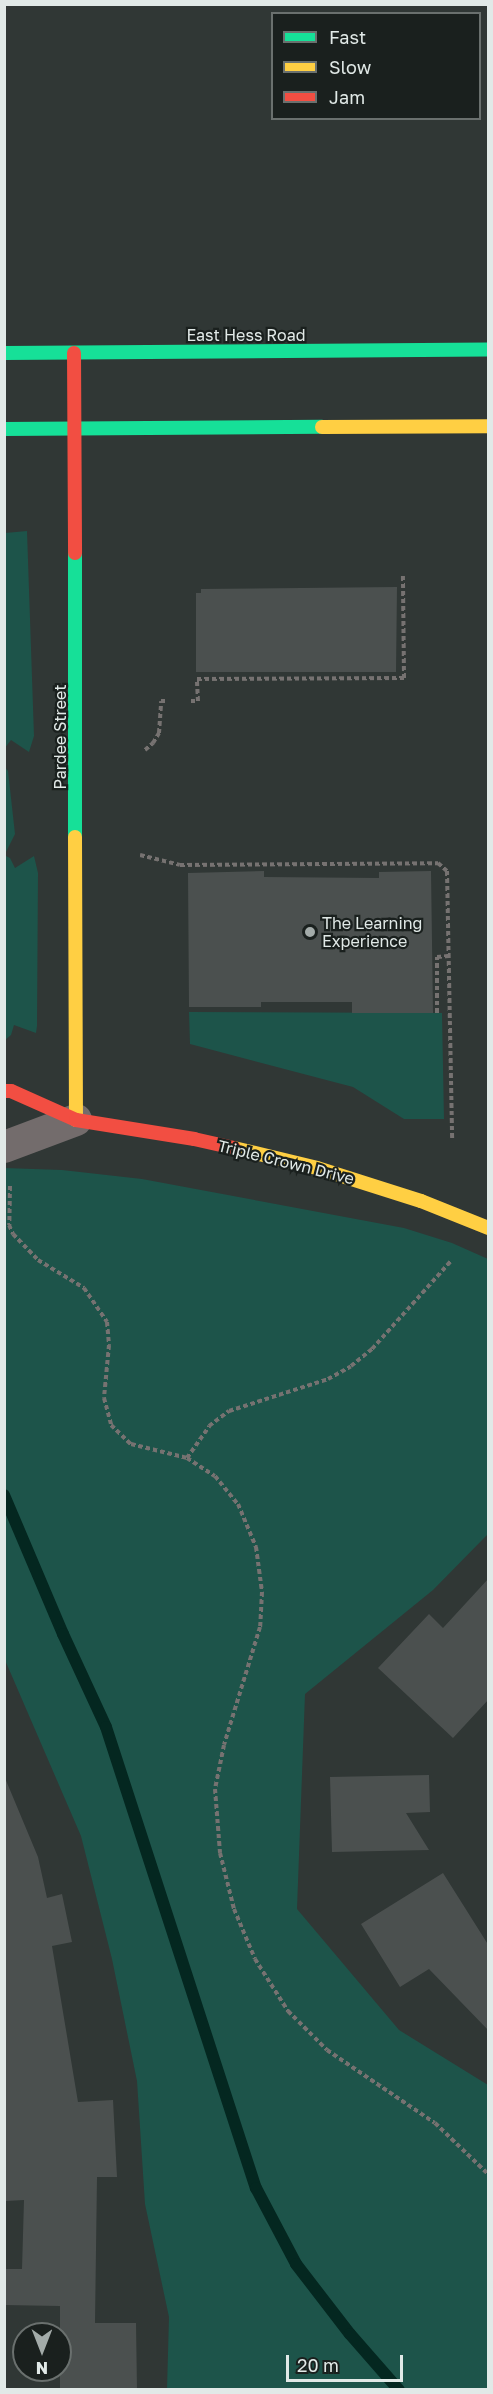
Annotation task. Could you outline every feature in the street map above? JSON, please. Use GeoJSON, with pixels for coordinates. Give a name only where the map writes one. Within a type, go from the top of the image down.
{"type":"FeatureCollection","features":[{"type":"Feature","properties":{"kind":"street","name":"East Hess Road"},"geometry":{"type":"LineString","coordinates":[[4,353],[489,350]]}},
{"type":"Feature","properties":{"kind":"street","name":"Pardee Street"},"geometry":{"type":"LineString","coordinates":[[74,353],[76,1120]]}},
{"type":"Feature","properties":{"kind":"street"},"geometry":{"type":"LineString","coordinates":[[4,429],[489,426]]}},
{"type":"Feature","properties":{"kind":"street","name":"Triple Crown Drive"},"geometry":{"type":"LineString","coordinates":[[4,1091],[11,1091],[76,1120],[194,1139],[317,1168],[420,1201],[489,1228]]}},
{"type":"Feature","properties":{"kind":"street","name":"Triple Crown Drive"},"geometry":{"type":"LineString","coordinates":[[4,1147],[76,1120]]}},
{"type":"Feature","properties":{"kind":"path"},"geometry":{"type":"LineString","coordinates":[[191,701],[198,701],[197,679],[404,678],[403,576]]}},
{"type":"Feature","properties":{"kind":"path"},"geometry":{"type":"LineString","coordinates":[[145,750],[159,733],[161,701],[168,701]]}},
{"type":"Feature","properties":{"kind":"path"},"geometry":{"type":"LineString","coordinates":[[140,855],[180,865],[438,863],[447,871],[452,1140]]}},
{"type":"Feature","properties":{"kind":"path"},"geometry":{"type":"LineString","coordinates":[[437,1013],[437,957],[449,956]]}},
{"type":"Feature","properties":{"kind":"path"},"geometry":{"type":"LineString","coordinates":[[10,1186],[9,1225],[13,1234],[38,1260],[84,1288],[107,1322],[109,1345],[104,1398],[111,1425],[131,1444],[187,1458],[225,1485],[248,1524],[260,1566],[262,1592],[260,1627],[227,1734],[215,1789],[220,1853],[234,1909],[255,1959],[288,2012],[327,2050],[435,2123],[489,2174]]}},
{"type":"Feature","properties":{"kind":"path"},"geometry":{"type":"LineString","coordinates":[[187,1458],[209,1426],[229,1411],[328,1379],[351,1366],[372,1349],[451,1261]]}},
{"type":"Feature","properties":{"kind":"green space"},"geometry":{"type":"Polygon","coordinates":[[[27,531],[34,736],[29,752],[11,740],[4,749],[5,533],[27,531]]]}},
{"type":"Feature","properties":{"kind":"green space"},"geometry":{"type":"Polygon","coordinates":[[[4,766],[8,771],[15,834],[5,854],[4,766]]]}},
{"type":"Feature","properties":{"kind":"green space"},"geometry":{"type":"Polygon","coordinates":[[[4,855],[10,858],[15,868],[34,856],[38,873],[36,1033],[14,1025],[11,1035],[5,1040],[4,855]]]}},
{"type":"Feature","properties":{"kind":"green space"},"geometry":{"type":"Polygon","coordinates":[[[189,1012],[442,1013],[444,1119],[404,1119],[353,1087],[190,1044],[189,1012]]]}},
{"type":"Feature","properties":{"kind":"green space"},"geometry":{"type":"Polygon","coordinates":[[[4,1168],[62,1170],[142,1179],[404,1228],[452,1243],[488,1259],[488,1534],[433,1590],[305,1694],[297,1909],[399,2030],[488,2085],[488,2389],[167,2389],[169,2317],[145,2204],[137,2081],[112,1959],[81,1836],[5,1660],[4,1168]]]}},
{"type":"Feature","properties":{"kind":"building"},"geometry":{"type":"Polygon","coordinates":[[[397,587],[396,672],[196,672],[196,593],[201,593],[201,589],[397,587]]]}},
{"type":"Feature","properties":{"kind":"building","name":"The Learning Experience"},"geometry":{"type":"Polygon","coordinates":[[[264,871],[264,877],[379,878],[379,872],[431,871],[433,1013],[352,1013],[352,1002],[261,1002],[261,1007],[189,1007],[188,873],[264,871]]]}},
{"type":"Feature","properties":{"kind":"building"},"geometry":{"type":"Polygon","coordinates":[[[489,1578],[489,1699],[453,1738],[378,1668],[429,1614],[443,1628],[489,1578]]]}},
{"type":"Feature","properties":{"kind":"building"},"geometry":{"type":"Polygon","coordinates":[[[429,1775],[430,1812],[406,1813],[429,1850],[332,1852],[330,1777],[429,1775]]]}},
{"type":"Feature","properties":{"kind":"building"},"geometry":{"type":"Polygon","coordinates":[[[5,1778],[38,1857],[47,1898],[62,1894],[72,1942],[52,1946],[78,2102],[113,2100],[117,2177],[97,2177],[95,2323],[136,2323],[137,2390],[60,2390],[60,2382],[72,2382],[72,2322],[60,2322],[60,2306],[4,2305],[5,2269],[22,2269],[24,2200],[6,2201],[4,2173],[5,1778]]]}},
{"type":"Feature","properties":{"kind":"building"},"geometry":{"type":"Polygon","coordinates":[[[443,1873],[489,1946],[489,2031],[429,1969],[400,1987],[361,1924],[443,1873]]]}},
{"type":"Feature","properties":{"kind":"waterway"},"geometry":{"type":"LineString","coordinates":[[4,1495],[63,1634],[106,1727],[256,2188],[296,2264],[350,2334],[399,2390]]}},
{"type":"Feature","properties":{"kind":"traffic: fast"},"geometry":{"type":"LineString","coordinates":[[4,353],[488,350]]}},
{"type":"Feature","properties":{"kind":"traffic: fast"},"geometry":{"type":"LineString","coordinates":[[4,429],[322,427]]}},
{"type":"Feature","properties":{"kind":"traffic: fast"},"geometry":{"type":"LineString","coordinates":[[75,553],[75,837]]}},
{"type":"Feature","properties":{"kind":"traffic: slow"},"geometry":{"type":"LineString","coordinates":[[322,427],[488,426]]}},
{"type":"Feature","properties":{"kind":"traffic: slow"},"geometry":{"type":"LineString","coordinates":[[75,837],[76,1120]]}},
{"type":"Feature","properties":{"kind":"traffic: slow"},"geometry":{"type":"LineString","coordinates":[[234,1148],[317,1168],[421,1201],[488,1228]]}},
{"type":"Feature","properties":{"kind":"traffic: jam"},"geometry":{"type":"LineString","coordinates":[[74,353],[75,553]]}},
{"type":"Feature","properties":{"kind":"traffic: jam"},"geometry":{"type":"LineString","coordinates":[[4,1091],[11,1091],[76,1120],[194,1139],[234,1148]]}},
{"type":"Feature","properties":{"kind":"place","name":"The Learning Experience"},"geometry":{"type":"Point","coordinates":[310,932]}}]}
